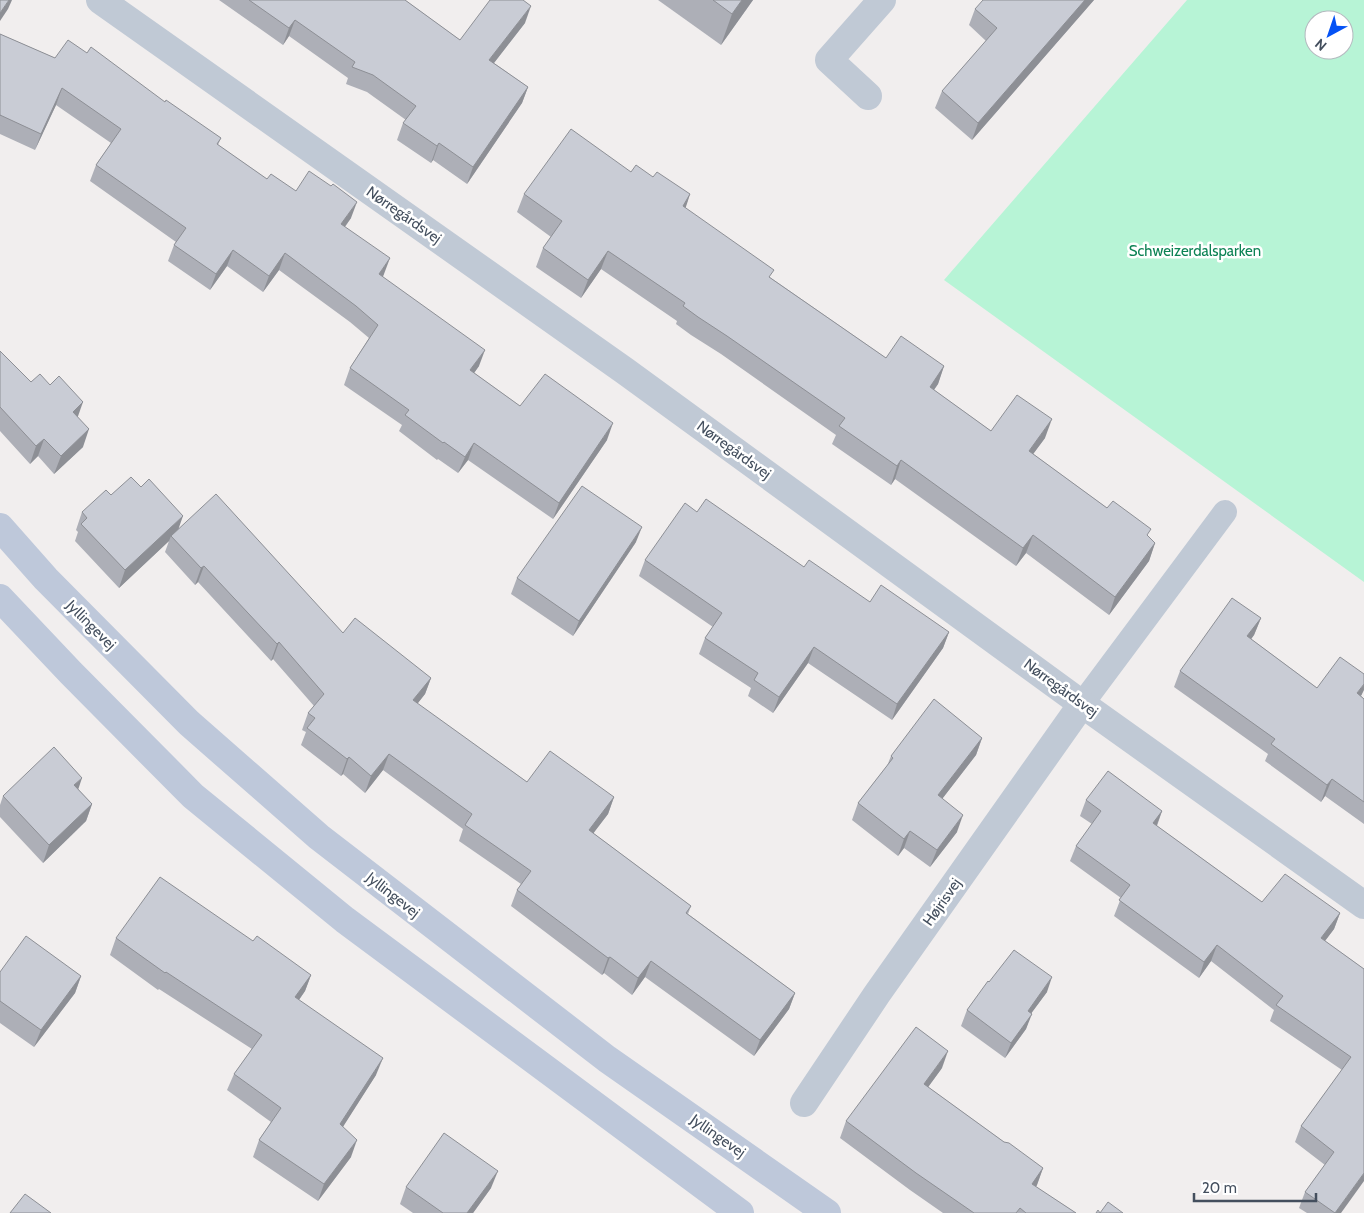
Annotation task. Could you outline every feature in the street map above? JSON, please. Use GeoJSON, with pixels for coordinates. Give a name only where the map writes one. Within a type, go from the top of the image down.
{"type":"FeatureCollection","features":[{"type":"Feature","properties":{"kind":"street","name":"Nørregårdsvej"},"geometry":{"type":"LineString","coordinates":[[100,0],[625,371],[1082,704],[1364,905]]}},
{"type":"Feature","properties":{"kind":"street"},"geometry":{"type":"LineString","coordinates":[[868,96],[828,60],[882,0]]}},
{"type":"Feature","properties":{"kind":"street","name":"Jyllingevej"},"geometry":{"type":"LineString","coordinates":[[0,527],[46,579],[189,723],[319,838],[607,1059],[827,1213]]}},
{"type":"Feature","properties":{"kind":"street"},"geometry":{"type":"LineString","coordinates":[[0,598],[71,673],[193,796],[345,920],[740,1213]]}},
{"type":"Feature","properties":{"kind":"street","name":"Højrisvej"},"geometry":{"type":"LineString","coordinates":[[804,1103],[877,994],[1082,704]]}},
{"type":"Feature","properties":{"kind":"lane"},"geometry":{"type":"LineString","coordinates":[[1082,704],[1225,512]]}},
{"type":"Feature","properties":{"kind":"green space","name":"Schweizerdalsparken"},"geometry":{"type":"Polygon","coordinates":[[[1187,0],[1364,0],[1364,582],[944,280],[1187,0]]]}},
{"type":"Feature","properties":{"kind":"building"},"geometry":{"type":"Polygon","coordinates":[[[0,0],[9,0],[0,13],[0,0]]]}},
{"type":"Feature","properties":{"kind":"building"},"geometry":{"type":"Polygon","coordinates":[[[249,0],[405,0],[460,40],[490,0],[523,0],[531,6],[489,60],[528,87],[473,167],[439,143],[437,146],[403,123],[416,106],[373,75],[352,67],[355,62],[295,20],[289,28],[249,0]]]}},
{"type":"Feature","properties":{"kind":"building"},"geometry":{"type":"Polygon","coordinates":[[[713,0],[742,0],[732,14],[713,0]]]}},
{"type":"Feature","properties":{"kind":"building"},"geometry":{"type":"Polygon","coordinates":[[[983,0],[1085,0],[978,123],[942,91],[997,28],[975,9],[983,0]]]}},
{"type":"Feature","properties":{"kind":"building"},"geometry":{"type":"Polygon","coordinates":[[[0,34],[55,58],[68,40],[87,53],[91,47],[165,102],[166,100],[221,138],[217,144],[267,179],[271,174],[296,191],[309,171],[331,186],[333,184],[357,202],[341,224],[390,258],[379,274],[485,350],[470,370],[520,406],[545,374],[613,423],[559,503],[474,443],[465,457],[443,443],[405,415],[409,410],[350,368],[378,325],[356,306],[285,253],[269,276],[233,250],[216,274],[174,245],[186,228],[96,165],[121,129],[62,88],[41,134],[0,115],[0,34]]]}},
{"type":"Feature","properties":{"kind":"building"},"geometry":{"type":"Polygon","coordinates":[[[571,129],[631,172],[636,165],[653,177],[657,172],[690,194],[683,206],[774,270],[769,277],[886,358],[901,336],[944,366],[930,387],[991,431],[1017,395],[1052,419],[1029,451],[1107,508],[1113,501],[1151,529],[1147,535],[1155,543],[1115,597],[1033,535],[1023,548],[901,460],[897,466],[839,426],[845,418],[698,317],[683,306],[685,303],[608,251],[588,280],[543,248],[562,221],[524,194],[571,129]]]}},
{"type":"Feature","properties":{"kind":"building"},"geometry":{"type":"Polygon","coordinates":[[[0,351],[31,382],[40,374],[50,385],[59,376],[83,402],[73,412],[89,429],[61,456],[44,439],[36,446],[0,407],[0,351]]]}},
{"type":"Feature","properties":{"kind":"building"},"geometry":{"type":"Polygon","coordinates":[[[131,477],[141,487],[149,479],[183,516],[125,570],[81,524],[87,518],[82,512],[106,490],[111,495],[131,477]]]}},
{"type":"Feature","properties":{"kind":"building"},"geometry":{"type":"Polygon","coordinates":[[[582,486],[642,527],[579,621],[517,578],[582,486]]]}},
{"type":"Feature","properties":{"kind":"building"},"geometry":{"type":"Polygon","coordinates":[[[216,494],[343,633],[355,618],[431,678],[413,700],[527,782],[550,751],[614,797],[589,830],[691,906],[686,913],[795,993],[760,1040],[651,961],[638,978],[517,890],[531,871],[465,825],[472,814],[389,754],[371,776],[349,757],[347,759],[307,728],[315,718],[308,713],[324,694],[279,642],[277,644],[204,566],[201,568],[171,536],[216,494]]]}},
{"type":"Feature","properties":{"kind":"building"},"geometry":{"type":"Polygon","coordinates":[[[706,499],[804,567],[809,560],[870,602],[881,585],[949,632],[897,704],[814,647],[779,697],[754,680],[758,673],[705,638],[722,613],[645,560],[685,503],[697,512],[706,499]]]}},
{"type":"Feature","properties":{"kind":"building"},"geometry":{"type":"Polygon","coordinates":[[[1232,598],[1261,618],[1247,636],[1317,688],[1340,657],[1364,674],[1364,684],[1357,693],[1364,699],[1364,802],[1332,779],[1327,785],[1271,744],[1275,739],[1180,671],[1232,598]]]}},
{"type":"Feature","properties":{"kind":"building"},"geometry":{"type":"Polygon","coordinates":[[[934,699],[982,738],[938,795],[963,815],[937,850],[910,831],[904,839],[858,803],[893,758],[891,756],[934,699]]]}},
{"type":"Feature","properties":{"kind":"building"},"geometry":{"type":"Polygon","coordinates":[[[54,747],[82,778],[74,785],[92,804],[49,845],[3,796],[54,747]]]}},
{"type":"Feature","properties":{"kind":"building"},"geometry":{"type":"Polygon","coordinates":[[[1108,771],[1162,811],[1153,823],[1262,902],[1285,874],[1340,913],[1321,938],[1364,969],[1364,1173],[1335,1213],[1305,1192],[1334,1152],[1301,1126],[1351,1057],[1276,1005],[1283,996],[1217,945],[1204,962],[1119,900],[1130,885],[1076,846],[1101,811],[1086,800],[1108,771]]]}},
{"type":"Feature","properties":{"kind":"building"},"geometry":{"type":"Polygon","coordinates":[[[160,877],[253,941],[257,936],[311,975],[295,997],[383,1058],[340,1124],[357,1140],[324,1184],[259,1140],[281,1108],[234,1074],[262,1035],[165,973],[116,938],[160,877]]]}},
{"type":"Feature","properties":{"kind":"building"},"geometry":{"type":"Polygon","coordinates":[[[26,936],[81,976],[41,1030],[0,1001],[0,972],[26,936]]]}},
{"type":"Feature","properties":{"kind":"building"},"geometry":{"type":"Polygon","coordinates":[[[1014,950],[1052,977],[1028,1011],[1032,1014],[1011,1043],[967,1010],[1014,950]]]}},
{"type":"Feature","properties":{"kind":"building"},"geometry":{"type":"Polygon","coordinates":[[[916,1027],[948,1051],[924,1084],[1043,1168],[1032,1184],[1076,1213],[1026,1213],[1020,1208],[1016,1213],[974,1213],[846,1121],[916,1027]]]}},
{"type":"Feature","properties":{"kind":"building"},"geometry":{"type":"Polygon","coordinates":[[[444,1133],[498,1171],[467,1213],[443,1213],[406,1187],[444,1133]]]}},
{"type":"Feature","properties":{"kind":"building"},"geometry":{"type":"Polygon","coordinates":[[[25,1194],[51,1213],[10,1213],[25,1194]]]}},
{"type":"Feature","properties":{"kind":"building"},"geometry":{"type":"Polygon","coordinates":[[[1108,1202],[1123,1213],[1100,1213],[1108,1202]]]}}]}
